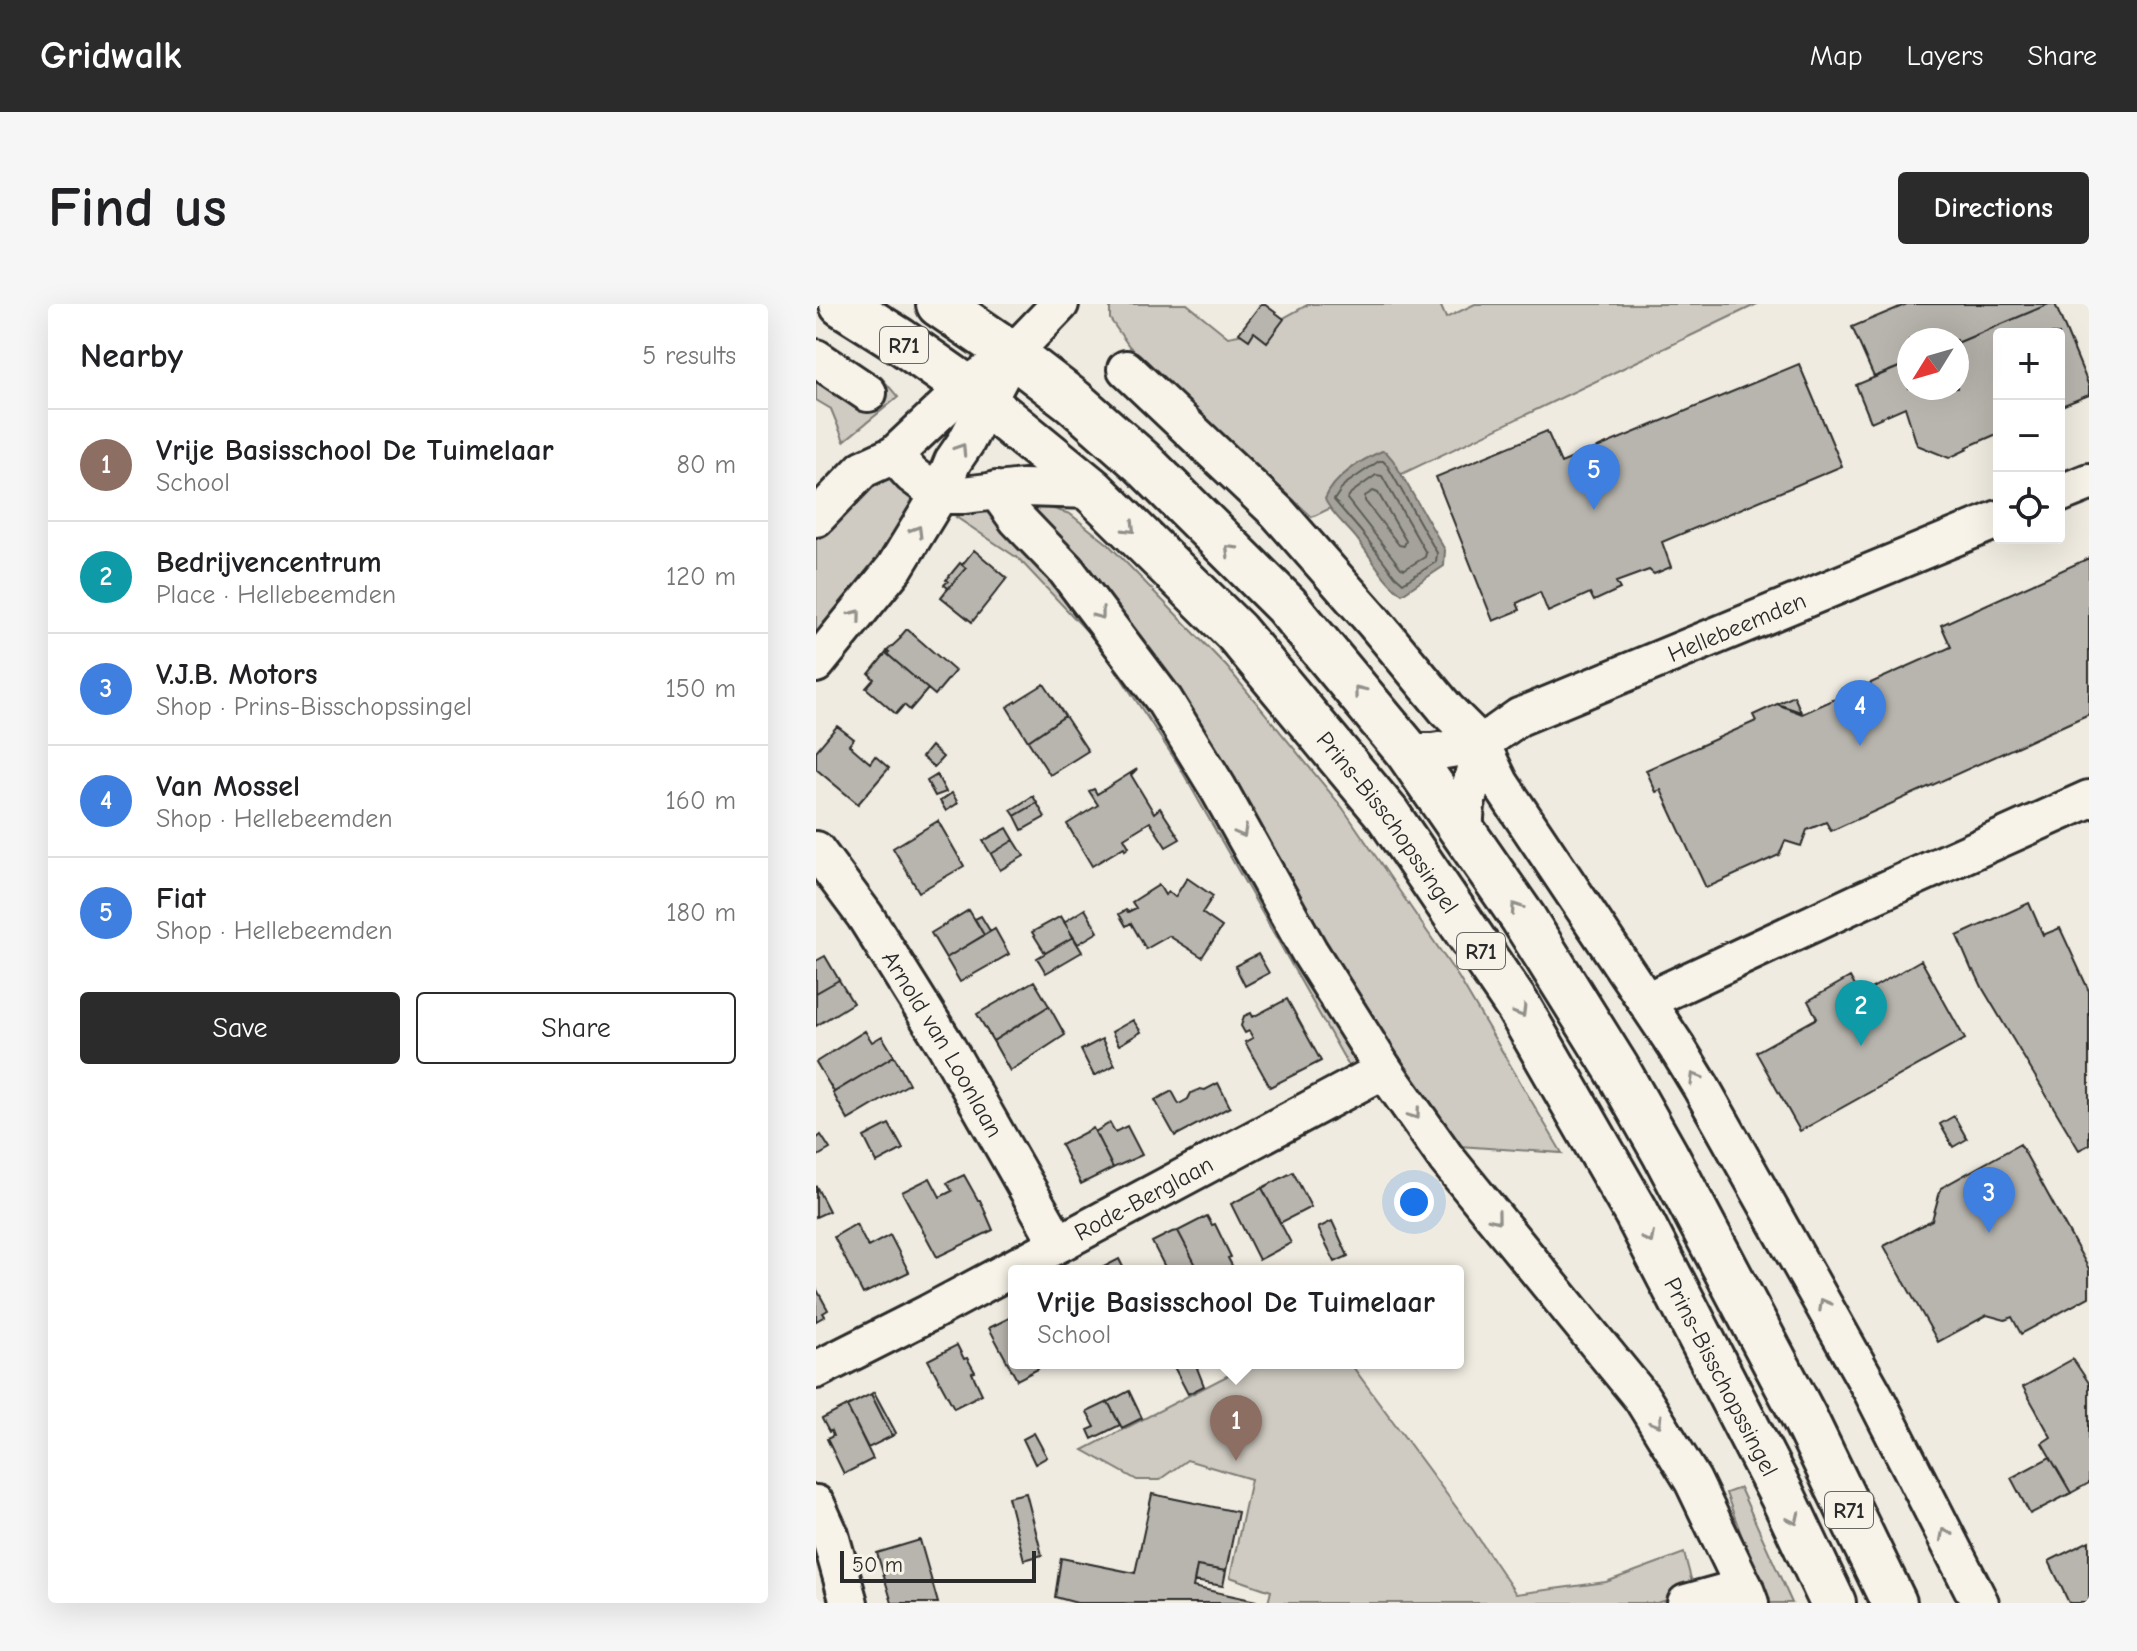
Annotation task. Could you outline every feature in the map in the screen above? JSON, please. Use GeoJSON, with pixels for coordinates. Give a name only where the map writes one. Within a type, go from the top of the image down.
{"type":"FeatureCollection","features":[{"type":"Feature","properties":{"kind":"highway","name":"Prins-Bisschopssingel"},"geometry":{"type":"LineString","coordinates":[[842,304],[899,340],[976,396],[1092,490],[1236,632],[1388,815],[1519,1008],[1636,1212],[1783,1497],[1833,1603]]}},
{"type":"Feature","properties":{"kind":"highway","name":"R71"},"geometry":{"type":"LineString","coordinates":[[939,304],[1073,401],[1142,462],[1286,605],[1408,752],[1523,918],[1617,1069],[1804,1417],[1894,1603]]}},
{"type":"Feature","properties":{"kind":"street"},"geometry":{"type":"LineString","coordinates":[[816,518],[863,469],[894,455],[976,396],[1060,304]]}},
{"type":"Feature","properties":{"kind":"street"},"geometry":{"type":"LineString","coordinates":[[816,358],[868,393]]}},
{"type":"Feature","properties":{"kind":"street"},"geometry":{"type":"LineString","coordinates":[[1126,369],[1278,513],[1446,709],[1481,744],[1500,783],[1701,1087],[1873,1393],[1980,1603]]}},
{"type":"Feature","properties":{"kind":"street"},"geometry":{"type":"LineString","coordinates":[[816,664],[895,567],[939,495],[953,461],[966,442],[976,396]]}},
{"type":"Feature","properties":{"kind":"street"},"geometry":{"type":"LineString","coordinates":[[894,455],[912,475],[939,495],[1023,488],[1092,490]]}},
{"type":"Feature","properties":{"kind":"street"},"geometry":{"type":"LineString","coordinates":[[2065,492],[2089,482]]}},
{"type":"Feature","properties":{"kind":"street"},"geometry":{"type":"LineString","coordinates":[[996,490],[1017,519],[1066,570],[1164,700],[1218,788],[1309,951],[1384,1070],[1446,1158],[1642,1398],[1693,1481],[1747,1595],[1686,1603]]}},
{"type":"Feature","properties":{"kind":"street","name":"Hellebeemden"},"geometry":{"type":"LineString","coordinates":[[1481,744],[1519,717],[1993,521]]}},
{"type":"Feature","properties":{"kind":"street"},"geometry":{"type":"LineString","coordinates":[[1408,752],[1433,752],[1481,744]]}},
{"type":"Feature","properties":{"kind":"street"},"geometry":{"type":"LineString","coordinates":[[1464,831],[1469,791],[1481,744]]}},
{"type":"Feature","properties":{"kind":"street"},"geometry":{"type":"LineString","coordinates":[[1646,1001],[2089,799]]}},
{"type":"Feature","properties":{"kind":"street","name":"Arnold van Loonlaan"},"geometry":{"type":"LineString","coordinates":[[816,850],[865,916],[945,1044],[1058,1243]]}},
{"type":"Feature","properties":{"kind":"street","name":"Rode-Berglaan"},"geometry":{"type":"LineString","coordinates":[[1017,1265],[1384,1070]]}},
{"type":"Feature","properties":{"kind":"street","name":"Rode-Berglaan"},"geometry":{"type":"LineString","coordinates":[[816,1370],[1008,1270]]}},
{"type":"Feature","properties":{"kind":"street"},"geometry":{"type":"LineString","coordinates":[[816,1504],[830,1535],[849,1603]]}},
{"type":"Feature","properties":{"kind":"shaded area"},"geometry":{"type":"Polygon","coordinates":[[[1110,304],[1187,304],[1228,337],[1260,331],[1309,304],[1440,304],[1446,318],[1475,304],[1757,304],[1312,517],[1129,346],[1110,319],[1110,304]]]}},
{"type":"Feature","properties":{"kind":"shaded area"},"geometry":{"type":"Polygon","coordinates":[[[816,340],[881,377],[898,397],[844,441],[831,409],[816,400],[816,340]]]}},
{"type":"Feature","properties":{"kind":"shaded area"},"geometry":{"type":"Polygon","coordinates":[[[888,469],[920,496],[892,535],[897,551],[816,648],[816,537],[852,493],[888,469]]]}},
{"type":"Feature","properties":{"kind":"shaded area"},"geometry":{"type":"Polygon","coordinates":[[[1024,500],[1070,514],[1108,544],[1227,667],[1342,807],[1459,978],[1562,1153],[1459,1146],[1351,1070],[1178,764],[1098,643],[1019,559],[956,517],[977,506],[1024,500]]]}},
{"type":"Feature","properties":{"kind":"shaded area"},"geometry":{"type":"Polygon","coordinates":[[[1240,1369],[1354,1369],[1473,1530],[1516,1594],[1606,1582],[1684,1553],[1693,1586],[1691,1593],[1657,1603],[1268,1603],[1271,1591],[1230,1577],[1251,1479],[1187,1460],[1159,1480],[1137,1480],[1083,1450],[1240,1369]]]}},
{"type":"Feature","properties":{"kind":"shaded area"},"geometry":{"type":"Polygon","coordinates":[[[1740,1488],[1792,1603],[1766,1603],[1726,1493],[1740,1488]]]}},
{"type":"Feature","properties":{"kind":"water"},"geometry":{"type":"Polygon","coordinates":[[[1382,451],[1393,460],[1445,550],[1444,566],[1402,594],[1383,575],[1325,499],[1335,483],[1349,470],[1382,451]]]}},
{"type":"Feature","properties":{"kind":"building"},"geometry":{"type":"Polygon","coordinates":[[[1261,304],[1284,319],[1267,342],[1254,332],[1249,340],[1239,333],[1261,304]]]}},
{"type":"Feature","properties":{"kind":"building"},"geometry":{"type":"Polygon","coordinates":[[[1907,304],[2049,304],[1969,338],[1969,328],[1897,328],[1897,368],[1874,377],[1852,327],[1907,304]]]}},
{"type":"Feature","properties":{"kind":"building"},"geometry":{"type":"Polygon","coordinates":[[[2049,304],[2055,304],[2065,328],[1993,328],[1993,436],[1968,449],[1949,458],[1917,445],[1905,407],[1871,422],[1856,385],[1897,368],[1897,400],[1969,400],[1969,338],[2049,304]]]}},
{"type":"Feature","properties":{"kind":"building"},"geometry":{"type":"Polygon","coordinates":[[[2065,328],[2089,386],[2089,395],[2065,405],[2065,328]]]}},
{"type":"Feature","properties":{"kind":"building"},"geometry":{"type":"Polygon","coordinates":[[[1799,364],[1842,466],[1662,542],[1671,567],[1654,574],[1649,570],[1616,582],[1620,589],[1594,601],[1590,593],[1548,612],[1540,592],[1517,603],[1520,610],[1493,621],[1436,477],[1547,431],[1561,463],[1799,364]]]}},
{"type":"Feature","properties":{"kind":"building"},"geometry":{"type":"Polygon","coordinates":[[[974,550],[1007,578],[972,622],[941,597],[966,568],[962,565],[974,550]]]}},
{"type":"Feature","properties":{"kind":"building"},"geometry":{"type":"Polygon","coordinates":[[[2089,558],[2089,714],[1831,831],[1826,822],[1807,830],[1801,846],[1785,841],[1779,855],[1706,888],[1661,790],[1656,792],[1646,770],[1756,721],[1753,715],[1777,704],[1802,714],[1951,647],[1941,625],[2089,558]]]}},
{"type":"Feature","properties":{"kind":"building"},"geometry":{"type":"Polygon","coordinates":[[[960,563],[966,568],[941,597],[948,588],[944,585],[946,580],[960,563]]]}},
{"type":"Feature","properties":{"kind":"building"},"geometry":{"type":"Polygon","coordinates":[[[906,630],[955,671],[935,695],[887,654],[906,630]]]}},
{"type":"Feature","properties":{"kind":"building"},"geometry":{"type":"Polygon","coordinates":[[[886,653],[928,689],[910,710],[904,705],[896,714],[866,688],[874,679],[869,674],[886,653]]]}},
{"type":"Feature","properties":{"kind":"building"},"geometry":{"type":"Polygon","coordinates":[[[1044,684],[1065,716],[1028,741],[1007,707],[1044,684]]]}},
{"type":"Feature","properties":{"kind":"building"},"geometry":{"type":"Polygon","coordinates":[[[1794,696],[1801,712],[1777,704],[1794,696]]]}},
{"type":"Feature","properties":{"kind":"building"},"geometry":{"type":"Polygon","coordinates":[[[1065,716],[1088,751],[1050,775],[1028,741],[1065,716]]]}},
{"type":"Feature","properties":{"kind":"building"},"geometry":{"type":"Polygon","coordinates":[[[837,726],[854,739],[849,745],[870,763],[875,756],[889,768],[858,804],[816,769],[816,751],[837,726]]]}},
{"type":"Feature","properties":{"kind":"building"},"geometry":{"type":"Polygon","coordinates":[[[931,746],[943,757],[934,767],[922,757],[931,746]]]}},
{"type":"Feature","properties":{"kind":"building"},"geometry":{"type":"Polygon","coordinates":[[[1137,769],[1131,775],[1154,813],[1160,808],[1180,839],[1166,847],[1150,822],[1124,838],[1129,847],[1092,866],[1067,824],[1098,805],[1089,791],[1094,789],[1097,794],[1137,769]]]}},
{"type":"Feature","properties":{"kind":"building"},"geometry":{"type":"Polygon","coordinates":[[[937,775],[946,792],[935,796],[927,781],[937,775]]]}},
{"type":"Feature","properties":{"kind":"building"},"geometry":{"type":"Polygon","coordinates":[[[952,793],[958,803],[946,811],[940,801],[952,793]]]}},
{"type":"Feature","properties":{"kind":"building"},"geometry":{"type":"Polygon","coordinates":[[[1033,796],[1037,803],[1015,816],[1011,810],[1033,796]]]}},
{"type":"Feature","properties":{"kind":"building"},"geometry":{"type":"Polygon","coordinates":[[[1037,803],[1045,817],[1022,830],[1015,816],[1037,803]]]}},
{"type":"Feature","properties":{"kind":"building"},"geometry":{"type":"Polygon","coordinates":[[[938,821],[964,866],[919,892],[893,848],[938,821]]]}},
{"type":"Feature","properties":{"kind":"building"},"geometry":{"type":"Polygon","coordinates":[[[1007,828],[1014,840],[991,854],[983,841],[1007,828]]]}},
{"type":"Feature","properties":{"kind":"building"},"geometry":{"type":"Polygon","coordinates":[[[1014,840],[1024,856],[1000,870],[991,854],[1014,840]]]}},
{"type":"Feature","properties":{"kind":"building"},"geometry":{"type":"Polygon","coordinates":[[[1187,878],[1213,896],[1202,913],[1222,927],[1202,957],[1169,936],[1146,949],[1131,923],[1126,926],[1119,914],[1136,908],[1132,902],[1159,885],[1165,895],[1169,892],[1175,897],[1187,878]]]}},
{"type":"Feature","properties":{"kind":"building"},"geometry":{"type":"Polygon","coordinates":[[[2029,903],[2043,935],[2060,928],[2089,991],[2089,1145],[2079,1150],[1972,971],[1957,936],[2029,903]]]}},
{"type":"Feature","properties":{"kind":"building"},"geometry":{"type":"Polygon","coordinates":[[[1085,909],[1098,932],[1078,944],[1064,922],[1085,909]]]}},
{"type":"Feature","properties":{"kind":"building"},"geometry":{"type":"Polygon","coordinates":[[[969,910],[984,935],[946,958],[931,933],[969,910]]]}},
{"type":"Feature","properties":{"kind":"building"},"geometry":{"type":"Polygon","coordinates":[[[981,916],[990,931],[984,935],[975,919],[981,916]]]}},
{"type":"Feature","properties":{"kind":"building"},"geometry":{"type":"Polygon","coordinates":[[[1061,916],[1073,937],[1045,953],[1032,932],[1061,916]]]}},
{"type":"Feature","properties":{"kind":"building"},"geometry":{"type":"Polygon","coordinates":[[[995,929],[1009,954],[960,982],[946,958],[995,929]]]}},
{"type":"Feature","properties":{"kind":"building"},"geometry":{"type":"Polygon","coordinates":[[[1073,937],[1082,952],[1046,973],[1037,958],[1073,937]]]}},
{"type":"Feature","properties":{"kind":"building"},"geometry":{"type":"Polygon","coordinates":[[[1258,954],[1269,973],[1245,986],[1235,966],[1258,954]]]}},
{"type":"Feature","properties":{"kind":"building"},"geometry":{"type":"Polygon","coordinates":[[[825,956],[839,980],[816,993],[816,961],[825,956]]]}},
{"type":"Feature","properties":{"kind":"building"},"geometry":{"type":"Polygon","coordinates":[[[1921,960],[1965,1039],[1800,1131],[1756,1052],[1817,1018],[1808,1001],[1850,977],[1860,995],[1921,960]]]}},
{"type":"Feature","properties":{"kind":"building"},"geometry":{"type":"Polygon","coordinates":[[[839,980],[853,1003],[816,1026],[816,993],[839,980]]]}},
{"type":"Feature","properties":{"kind":"building"},"geometry":{"type":"Polygon","coordinates":[[[1034,981],[1049,1006],[993,1041],[977,1014],[1034,981]]]}},
{"type":"Feature","properties":{"kind":"building"},"geometry":{"type":"Polygon","coordinates":[[[1287,999],[1321,1061],[1270,1087],[1245,1042],[1253,1038],[1241,1026],[1244,1016],[1251,1013],[1253,1017],[1287,999]]]}},
{"type":"Feature","properties":{"kind":"building"},"geometry":{"type":"Polygon","coordinates":[[[1049,1006],[1065,1035],[1010,1071],[993,1041],[1049,1006]]]}},
{"type":"Feature","properties":{"kind":"building"},"geometry":{"type":"Polygon","coordinates":[[[1133,1020],[1141,1032],[1119,1045],[1112,1032],[1133,1020]]]}},
{"type":"Feature","properties":{"kind":"building"},"geometry":{"type":"Polygon","coordinates":[[[865,1031],[872,1042],[882,1036],[894,1056],[834,1092],[816,1062],[865,1031]]]}},
{"type":"Feature","properties":{"kind":"building"},"geometry":{"type":"Polygon","coordinates":[[[1102,1039],[1115,1065],[1094,1076],[1081,1050],[1102,1039]]]}},
{"type":"Feature","properties":{"kind":"building"},"geometry":{"type":"Polygon","coordinates":[[[894,1056],[909,1084],[848,1120],[833,1093],[894,1056]]]}},
{"type":"Feature","properties":{"kind":"building"},"geometry":{"type":"Polygon","coordinates":[[[1218,1083],[1230,1107],[1175,1136],[1155,1100],[1172,1091],[1179,1104],[1191,1093],[1218,1083]]]}},
{"type":"Feature","properties":{"kind":"building"},"geometry":{"type":"Polygon","coordinates":[[[1954,1116],[1967,1139],[1953,1147],[1940,1124],[1954,1116]]]}},
{"type":"Feature","properties":{"kind":"building"},"geometry":{"type":"Polygon","coordinates":[[[1110,1123],[1115,1132],[1127,1126],[1142,1155],[1113,1168],[1095,1132],[1110,1123]]]}},
{"type":"Feature","properties":{"kind":"building"},"geometry":{"type":"Polygon","coordinates":[[[889,1124],[903,1149],[877,1163],[864,1137],[889,1124]]]}},
{"type":"Feature","properties":{"kind":"building"},"geometry":{"type":"Polygon","coordinates":[[[1093,1128],[1113,1168],[1081,1184],[1061,1145],[1093,1128]]]}},
{"type":"Feature","properties":{"kind":"building"},"geometry":{"type":"Polygon","coordinates":[[[821,1135],[830,1149],[816,1157],[816,1139],[821,1135]]]}},
{"type":"Feature","properties":{"kind":"building"},"geometry":{"type":"Polygon","coordinates":[[[2020,1144],[2089,1269],[2089,1297],[2021,1334],[2012,1317],[2005,1320],[1987,1315],[1938,1342],[1884,1246],[1932,1220],[1941,1188],[2020,1144]]]}},
{"type":"Feature","properties":{"kind":"building"},"geometry":{"type":"Polygon","coordinates":[[[1293,1172],[1311,1207],[1280,1223],[1262,1188],[1293,1172]]]}},
{"type":"Feature","properties":{"kind":"building"},"geometry":{"type":"Polygon","coordinates":[[[964,1175],[980,1200],[993,1230],[937,1257],[902,1192],[930,1178],[940,1197],[952,1191],[947,1183],[964,1175]]]}},
{"type":"Feature","properties":{"kind":"building"},"geometry":{"type":"Polygon","coordinates":[[[816,1186],[829,1211],[816,1217],[816,1186]]]}},
{"type":"Feature","properties":{"kind":"building"},"geometry":{"type":"Polygon","coordinates":[[[1262,1188],[1291,1243],[1259,1260],[1231,1204],[1262,1188]]]}},
{"type":"Feature","properties":{"kind":"building"},"geometry":{"type":"Polygon","coordinates":[[[1207,1216],[1212,1225],[1215,1224],[1232,1265],[1196,1265],[1178,1231],[1207,1216]]]}},
{"type":"Feature","properties":{"kind":"building"},"geometry":{"type":"Polygon","coordinates":[[[1332,1221],[1348,1256],[1335,1262],[1318,1228],[1332,1221]]]}},
{"type":"Feature","properties":{"kind":"building"},"geometry":{"type":"Polygon","coordinates":[[[856,1224],[868,1247],[890,1235],[909,1272],[863,1294],[834,1237],[856,1224]]]}},
{"type":"Feature","properties":{"kind":"building"},"geometry":{"type":"Polygon","coordinates":[[[1178,1231],[1196,1265],[1164,1265],[1152,1242],[1178,1231]]]}},
{"type":"Feature","properties":{"kind":"building"},"geometry":{"type":"Polygon","coordinates":[[[1119,1259],[1122,1265],[1108,1265],[1119,1259]]]}},
{"type":"Feature","properties":{"kind":"building"},"geometry":{"type":"Polygon","coordinates":[[[816,1288],[828,1310],[816,1321],[816,1288]]]}},
{"type":"Feature","properties":{"kind":"building"},"geometry":{"type":"Polygon","coordinates":[[[1008,1318],[1008,1363],[989,1328],[1008,1318]]]}},
{"type":"Feature","properties":{"kind":"building"},"geometry":{"type":"Polygon","coordinates":[[[957,1345],[975,1372],[972,1373],[982,1394],[954,1408],[928,1360],[957,1345]]]}},
{"type":"Feature","properties":{"kind":"building"},"geometry":{"type":"Polygon","coordinates":[[[2073,1359],[2089,1383],[2089,1483],[2071,1493],[2042,1443],[2051,1437],[2023,1387],[2073,1359]]]}},
{"type":"Feature","properties":{"kind":"building"},"geometry":{"type":"Polygon","coordinates":[[[1011,1369],[1038,1369],[1017,1380],[1011,1369]]]}},
{"type":"Feature","properties":{"kind":"building"},"geometry":{"type":"Polygon","coordinates":[[[1175,1369],[1197,1369],[1204,1386],[1188,1394],[1175,1369]]]}},
{"type":"Feature","properties":{"kind":"building"},"geometry":{"type":"Polygon","coordinates":[[[1129,1391],[1142,1418],[1122,1428],[1108,1402],[1129,1391]]]}},
{"type":"Feature","properties":{"kind":"building"},"geometry":{"type":"Polygon","coordinates":[[[874,1392],[896,1433],[892,1436],[871,1394],[874,1392]]]}},
{"type":"Feature","properties":{"kind":"building"},"geometry":{"type":"Polygon","coordinates":[[[871,1394],[892,1436],[868,1448],[847,1406],[871,1394]]]}},
{"type":"Feature","properties":{"kind":"building"},"geometry":{"type":"Polygon","coordinates":[[[1108,1402],[1120,1425],[1092,1439],[1088,1430],[1095,1427],[1087,1412],[1108,1402]]]}},
{"type":"Feature","properties":{"kind":"building"},"geometry":{"type":"Polygon","coordinates":[[[847,1406],[873,1459],[844,1474],[827,1439],[833,1436],[831,1431],[822,1419],[847,1406]]]}},
{"type":"Feature","properties":{"kind":"building"},"geometry":{"type":"Polygon","coordinates":[[[1034,1433],[1047,1457],[1035,1464],[1023,1439],[1034,1433]]]}},
{"type":"Feature","properties":{"kind":"building"},"geometry":{"type":"Polygon","coordinates":[[[2050,1457],[2071,1493],[2030,1514],[2011,1478],[2050,1457]]]}},
{"type":"Feature","properties":{"kind":"building"},"geometry":{"type":"Polygon","coordinates":[[[1026,1493],[1042,1555],[1024,1560],[1008,1497],[1026,1493]]]}},
{"type":"Feature","properties":{"kind":"building"},"geometry":{"type":"Polygon","coordinates":[[[1152,1494],[1238,1512],[1226,1571],[1197,1566],[1193,1587],[1255,1603],[1077,1603],[1055,1597],[1061,1558],[1135,1573],[1152,1494]]]}},
{"type":"Feature","properties":{"kind":"building"},"geometry":{"type":"Polygon","coordinates":[[[920,1540],[938,1603],[892,1603],[877,1553],[920,1540]]]}},
{"type":"Feature","properties":{"kind":"building"},"geometry":{"type":"Polygon","coordinates":[[[2089,1541],[2089,1603],[2069,1603],[2049,1561],[2089,1541]]]}},
{"type":"Feature","properties":{"kind":"building"},"geometry":{"type":"Polygon","coordinates":[[[1197,1566],[1226,1571],[1223,1586],[1194,1581],[1197,1566]]]}},
{"type":"Feature","properties":{"kind":"place","name":"Fiat"},"geometry":{"type":"Point","coordinates":[1594,510]}},
{"type":"Feature","properties":{"kind":"place","name":"Van Mossel"},"geometry":{"type":"Point","coordinates":[1860,746]}},
{"type":"Feature","properties":{"kind":"place","name":"Bedrijvencentrum"},"geometry":{"type":"Point","coordinates":[1861,1046]}},
{"type":"Feature","properties":{"kind":"place","name":"V.J.B. Motors"},"geometry":{"type":"Point","coordinates":[1989,1233]}},
{"type":"Feature","properties":{"kind":"place","name":"Vrije Basisschool De Tuimelaar"},"geometry":{"type":"Point","coordinates":[1236,1461]}}]}
